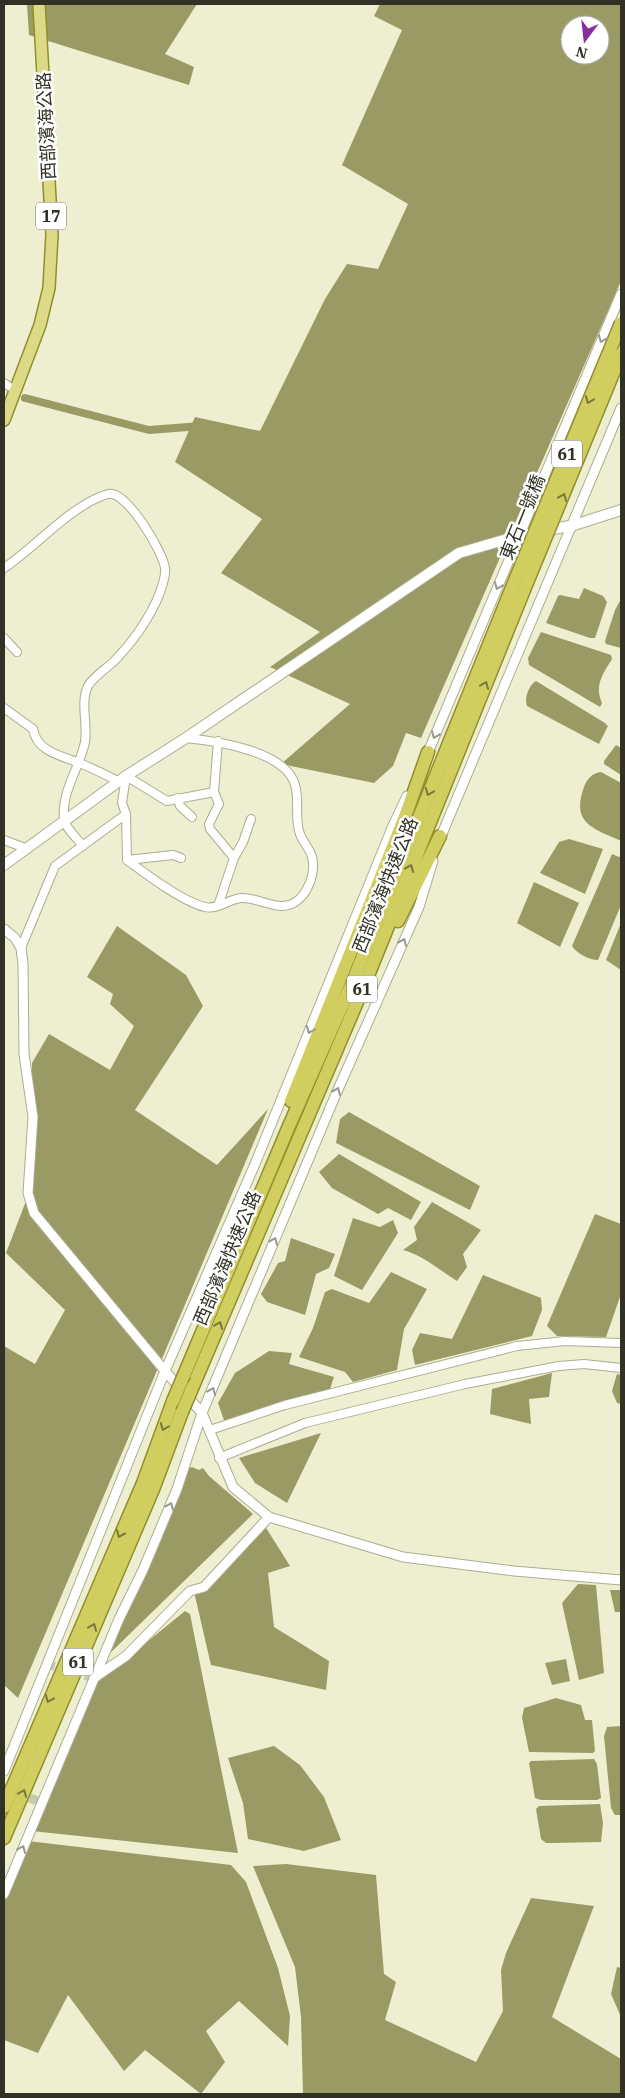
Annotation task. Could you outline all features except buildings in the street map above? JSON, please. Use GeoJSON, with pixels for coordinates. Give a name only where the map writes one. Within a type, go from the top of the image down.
{"type":"FeatureCollection","features":[{"type":"Feature","properties":{"kind":"highway","name":"東石一號橋"},"geometry":{"type":"LineString","coordinates":[[518,588],[621,323]]}},
{"type":"Feature","properties":{"kind":"highway","name":"東石一號橋"},"geometry":{"type":"LineString","coordinates":[[518,588],[621,354]]}},
{"type":"Feature","properties":{"kind":"highway","name":"西部濱海快速公路"},"geometry":{"type":"LineString","coordinates":[[4,1838],[154,1487],[248,1238],[352,983],[518,588]]}},
{"type":"Feature","properties":{"kind":"highway"},"geometry":{"type":"LineString","coordinates":[[248,1238],[279,1132],[406,814],[428,752]]}},
{"type":"Feature","properties":{"kind":"highway"},"geometry":{"type":"LineString","coordinates":[[248,1238],[309,1128],[401,914],[440,836]]}},
{"type":"Feature","properties":{"kind":"highway","name":"西部濱海快速公路"},"geometry":{"type":"LineString","coordinates":[[4,1808],[140,1489],[184,1375],[248,1238]]}},
{"type":"Feature","properties":{"kind":"main road","name":"西部濱海公路"},"geometry":{"type":"LineString","coordinates":[[4,420],[40,324],[49,288],[52,235],[39,4]]}},
{"type":"Feature","properties":{"kind":"main road"},"geometry":{"type":"LineString","coordinates":[[4,865],[122,778],[186,738],[459,554],[518,536],[574,525],[621,510]]}},
{"type":"Feature","properties":{"kind":"street"},"geometry":{"type":"LineString","coordinates":[[4,1771],[165,1372],[259,1155],[392,828],[428,752],[621,294]]}},
{"type":"Feature","properties":{"kind":"street"},"geometry":{"type":"LineString","coordinates":[[4,384],[15,390]]}},
{"type":"Feature","properties":{"kind":"street"},"geometry":{"type":"LineString","coordinates":[[4,1894],[94,1678],[143,1570],[180,1481],[202,1413],[336,1094],[419,906],[440,836],[574,525],[621,408]]}},
{"type":"Feature","properties":{"kind":"street"},"geometry":{"type":"LineString","coordinates":[[4,568],[24,555],[82,506],[110,493],[116,495],[129,507],[153,537],[165,568],[159,596],[120,656],[88,685],[85,740],[79,763],[64,802],[64,820],[83,846]]}},
{"type":"Feature","properties":{"kind":"street"},"geometry":{"type":"LineString","coordinates":[[4,638],[17,652]]}},
{"type":"Feature","properties":{"kind":"street"},"geometry":{"type":"LineString","coordinates":[[4,708],[33,729],[34,737],[57,756],[122,778],[167,801],[214,792]]}},
{"type":"Feature","properties":{"kind":"street"},"geometry":{"type":"LineString","coordinates":[[127,860],[193,903],[207,908],[241,898],[282,906],[292,904],[304,895],[311,881],[314,867],[312,856],[300,834],[297,797],[291,774],[276,762],[233,744],[186,738]]}},
{"type":"Feature","properties":{"kind":"street"},"geometry":{"type":"LineString","coordinates":[[218,741],[214,792],[219,804],[209,824],[210,830],[234,858]]}},
{"type":"Feature","properties":{"kind":"street"},"geometry":{"type":"LineString","coordinates":[[122,778],[122,803],[126,814],[127,860]]}},
{"type":"Feature","properties":{"kind":"street"},"geometry":{"type":"LineString","coordinates":[[178,798],[180,806],[192,817]]}},
{"type":"Feature","properties":{"kind":"street"},"geometry":{"type":"LineString","coordinates":[[126,814],[56,866],[21,948],[24,1054],[33,1117],[28,1193],[34,1213],[165,1372],[202,1413],[233,1487],[269,1517],[403,1557],[514,1571],[621,1580]]}},
{"type":"Feature","properties":{"kind":"street"},"geometry":{"type":"LineString","coordinates":[[218,906],[234,858],[243,842],[251,818]]}},
{"type":"Feature","properties":{"kind":"street"},"geometry":{"type":"LineString","coordinates":[[4,840],[25,848]]}},
{"type":"Feature","properties":{"kind":"street"},"geometry":{"type":"LineString","coordinates":[[127,860],[173,855],[181,858]]}},
{"type":"Feature","properties":{"kind":"street"},"geometry":{"type":"LineString","coordinates":[[4,929],[15,938],[21,948]]}},
{"type":"Feature","properties":{"kind":"street"},"geometry":{"type":"LineString","coordinates":[[210,1432],[309,1398],[517,1346],[564,1341],[621,1343]]}},
{"type":"Feature","properties":{"kind":"street"},"geometry":{"type":"LineString","coordinates":[[218,1455],[305,1423],[465,1384],[559,1366],[584,1364],[621,1368]]}},
{"type":"Feature","properties":{"kind":"street"},"geometry":{"type":"LineString","coordinates":[[94,1678],[126,1656],[190,1591],[204,1587],[269,1517]]}},
{"type":"Feature","properties":{"kind":"shaded area"},"geometry":{"type":"Polygon","coordinates":[[[27,4],[197,4],[165,54],[194,67],[189,85],[29,35],[27,4]]]}},
{"type":"Feature","properties":{"kind":"shaded area"},"geometry":{"type":"Polygon","coordinates":[[[380,4],[621,4],[621,281],[421,738],[406,733],[393,766],[374,783],[281,764],[350,704],[270,667],[320,632],[221,573],[262,519],[175,462],[195,417],[260,431],[325,299],[347,264],[378,269],[408,204],[342,165],[402,30],[374,16],[380,4]]]}},
{"type":"Feature","properties":{"kind":"shaded area"},"geometry":{"type":"Polygon","coordinates":[[[584,588],[603,596],[607,602],[595,638],[546,623],[558,596],[579,599],[584,588]]]}},
{"type":"Feature","properties":{"kind":"shaded area"},"geometry":{"type":"Polygon","coordinates":[[[621,599],[621,648],[606,644],[605,641],[615,610],[621,599]]]}},
{"type":"Feature","properties":{"kind":"shaded area"},"geometry":{"type":"Polygon","coordinates":[[[541,632],[611,655],[612,659],[599,685],[602,703],[600,707],[529,665],[528,658],[541,632]]]}},
{"type":"Feature","properties":{"kind":"shaded area"},"geometry":{"type":"Polygon","coordinates":[[[536,681],[608,726],[599,744],[527,706],[528,692],[531,685],[536,681]]]}},
{"type":"Feature","properties":{"kind":"shaded area"},"geometry":{"type":"Polygon","coordinates":[[[616,745],[621,748],[621,775],[604,764],[604,761],[616,745]]]}},
{"type":"Feature","properties":{"kind":"shaded area"},"geometry":{"type":"Polygon","coordinates":[[[601,772],[621,783],[621,841],[593,828],[582,816],[580,809],[584,787],[590,777],[601,772]]]}},
{"type":"Feature","properties":{"kind":"shaded area"},"geometry":{"type":"Polygon","coordinates":[[[569,839],[603,849],[585,894],[540,873],[559,842],[569,839]]]}},
{"type":"Feature","properties":{"kind":"shaded area"},"geometry":{"type":"Polygon","coordinates":[[[612,854],[619,857],[621,855],[621,905],[598,960],[595,960],[580,954],[572,946],[612,854]]]}},
{"type":"Feature","properties":{"kind":"shaded area"},"geometry":{"type":"Polygon","coordinates":[[[534,882],[579,903],[560,947],[517,923],[534,882]]]}},
{"type":"Feature","properties":{"kind":"shaded area"},"geometry":{"type":"Polygon","coordinates":[[[621,923],[621,970],[606,960],[621,923]]]}},
{"type":"Feature","properties":{"kind":"shaded area"},"geometry":{"type":"Polygon","coordinates":[[[117,926],[186,975],[203,1006],[135,1110],[217,1165],[268,1109],[18,1698],[4,1685],[4,1346],[35,1364],[65,1310],[6,1253],[31,1188],[32,1063],[49,1034],[110,1070],[134,1026],[110,1004],[113,994],[87,977],[117,926]]]}},
{"type":"Feature","properties":{"kind":"shaded area"},"geometry":{"type":"Polygon","coordinates":[[[349,1112],[480,1186],[470,1210],[336,1143],[340,1119],[349,1112]]]}},
{"type":"Feature","properties":{"kind":"shaded area"},"geometry":{"type":"Polygon","coordinates":[[[339,1154],[421,1202],[411,1220],[388,1208],[378,1214],[332,1188],[319,1172],[339,1154]]]}},
{"type":"Feature","properties":{"kind":"shaded area"},"geometry":{"type":"Polygon","coordinates":[[[432,1202],[481,1230],[463,1254],[467,1267],[457,1281],[424,1259],[403,1250],[417,1240],[414,1227],[432,1202]]]}},
{"type":"Feature","properties":{"kind":"shaded area"},"geometry":{"type":"Polygon","coordinates":[[[595,1214],[621,1224],[621,1294],[606,1337],[557,1336],[547,1326],[595,1214]]]}},
{"type":"Feature","properties":{"kind":"shaded area"},"geometry":{"type":"Polygon","coordinates":[[[353,1218],[380,1227],[393,1220],[398,1233],[362,1290],[334,1276],[353,1218]]]}},
{"type":"Feature","properties":{"kind":"shaded area"},"geometry":{"type":"Polygon","coordinates":[[[291,1238],[335,1254],[329,1268],[316,1274],[305,1315],[267,1302],[261,1294],[278,1263],[285,1261],[291,1238]]]}},
{"type":"Feature","properties":{"kind":"shaded area"},"geometry":{"type":"Polygon","coordinates":[[[391,1272],[427,1289],[404,1329],[397,1370],[353,1382],[345,1372],[299,1357],[313,1328],[325,1292],[332,1289],[369,1303],[391,1272]]]}},
{"type":"Feature","properties":{"kind":"shaded area"},"geometry":{"type":"Polygon","coordinates":[[[483,1275],[541,1298],[542,1310],[532,1336],[415,1365],[412,1350],[420,1333],[452,1339],[483,1275]]]}},
{"type":"Feature","properties":{"kind":"shaded area"},"geometry":{"type":"Polygon","coordinates":[[[269,1351],[292,1353],[289,1364],[334,1377],[330,1389],[225,1423],[218,1403],[235,1373],[269,1351]]]}},
{"type":"Feature","properties":{"kind":"shaded area"},"geometry":{"type":"Polygon","coordinates":[[[552,1373],[549,1397],[529,1399],[531,1424],[490,1414],[492,1389],[552,1373]]]}},
{"type":"Feature","properties":{"kind":"shaded area"},"geometry":{"type":"Polygon","coordinates":[[[617,1374],[621,1375],[621,1404],[617,1403],[612,1391],[617,1374]]]}},
{"type":"Feature","properties":{"kind":"shaded area"},"geometry":{"type":"Polygon","coordinates":[[[321,1433],[287,1503],[255,1483],[239,1458],[321,1433]]]}},
{"type":"Feature","properties":{"kind":"shaded area"},"geometry":{"type":"Polygon","coordinates":[[[192,1467],[199,1470],[203,1468],[209,1476],[253,1514],[105,1658],[183,1471],[192,1467]]]}},
{"type":"Feature","properties":{"kind":"shaded area"},"geometry":{"type":"Polygon","coordinates":[[[263,1523],[290,1566],[268,1573],[274,1627],[329,1661],[326,1690],[211,1665],[195,1596],[198,1586],[263,1523]]]}},
{"type":"Feature","properties":{"kind":"shaded area"},"geometry":{"type":"Polygon","coordinates":[[[578,1584],[596,1585],[604,1673],[579,1680],[562,1603],[578,1584]]]}},
{"type":"Feature","properties":{"kind":"shaded area"},"geometry":{"type":"Polygon","coordinates":[[[610,1590],[621,1590],[621,1612],[615,1612],[610,1590]]]}},
{"type":"Feature","properties":{"kind":"shaded area"},"geometry":{"type":"Polygon","coordinates":[[[185,1611],[190,1614],[238,1853],[32,1831],[93,1686],[185,1611]]]}},
{"type":"Feature","properties":{"kind":"shaded area"},"geometry":{"type":"Polygon","coordinates":[[[566,1659],[570,1681],[552,1685],[545,1663],[566,1659]]]}},
{"type":"Feature","properties":{"kind":"shaded area"},"geometry":{"type":"Polygon","coordinates":[[[556,1698],[581,1705],[585,1720],[592,1720],[595,1751],[593,1753],[529,1752],[522,1718],[524,1708],[556,1698]]]}},
{"type":"Feature","properties":{"kind":"shaded area"},"geometry":{"type":"Polygon","coordinates":[[[621,1726],[621,1815],[615,1815],[611,1808],[604,1736],[607,1727],[621,1726]]]}},
{"type":"Feature","properties":{"kind":"shaded area"},"geometry":{"type":"Polygon","coordinates":[[[274,1746],[300,1765],[324,1797],[341,1840],[304,1851],[248,1839],[243,1803],[228,1758],[274,1746]]]}},
{"type":"Feature","properties":{"kind":"shaded area"},"geometry":{"type":"Polygon","coordinates":[[[594,1759],[597,1764],[601,1798],[597,1800],[541,1800],[535,1798],[529,1763],[531,1761],[594,1759]]]}},
{"type":"Feature","properties":{"kind":"shaded area"},"geometry":{"type":"Polygon","coordinates":[[[600,1804],[603,1823],[601,1842],[546,1843],[541,1839],[536,1809],[539,1806],[600,1804]]]}},
{"type":"Feature","properties":{"kind":"shaded area"},"geometry":{"type":"Polygon","coordinates":[[[28,1841],[231,1865],[246,1882],[278,1968],[290,2016],[288,2046],[239,2001],[206,2031],[225,2062],[201,2094],[145,2050],[124,2071],[68,1995],[38,2053],[4,2040],[4,1899],[28,1841]]]}},
{"type":"Feature","properties":{"kind":"shaded area"},"geometry":{"type":"Polygon","coordinates":[[[286,1864],[376,1875],[384,1974],[396,1982],[385,2020],[476,2062],[503,2011],[501,1970],[506,1953],[531,1898],[594,1906],[552,2017],[621,2059],[621,2094],[303,2094],[301,2017],[295,1967],[253,1866],[286,1864]]]}},
{"type":"Feature","properties":{"kind":"shaded area"},"geometry":{"type":"Polygon","coordinates":[[[617,1967],[621,1968],[621,2017],[611,1994],[617,1967]]]}},
{"type":"Feature","properties":{"kind":"waterway"},"geometry":{"type":"LineString","coordinates":[[25,398],[149,430],[201,426]]}},
{"type":"Feature","properties":{"kind":"tunnel"},"geometry":{"type":"LineString","coordinates":[[46,1664],[94,1678]]}},
{"type":"Feature","properties":{"kind":"tunnel"},"geometry":{"type":"LineString","coordinates":[[4,1788],[43,1803]]}}]}
